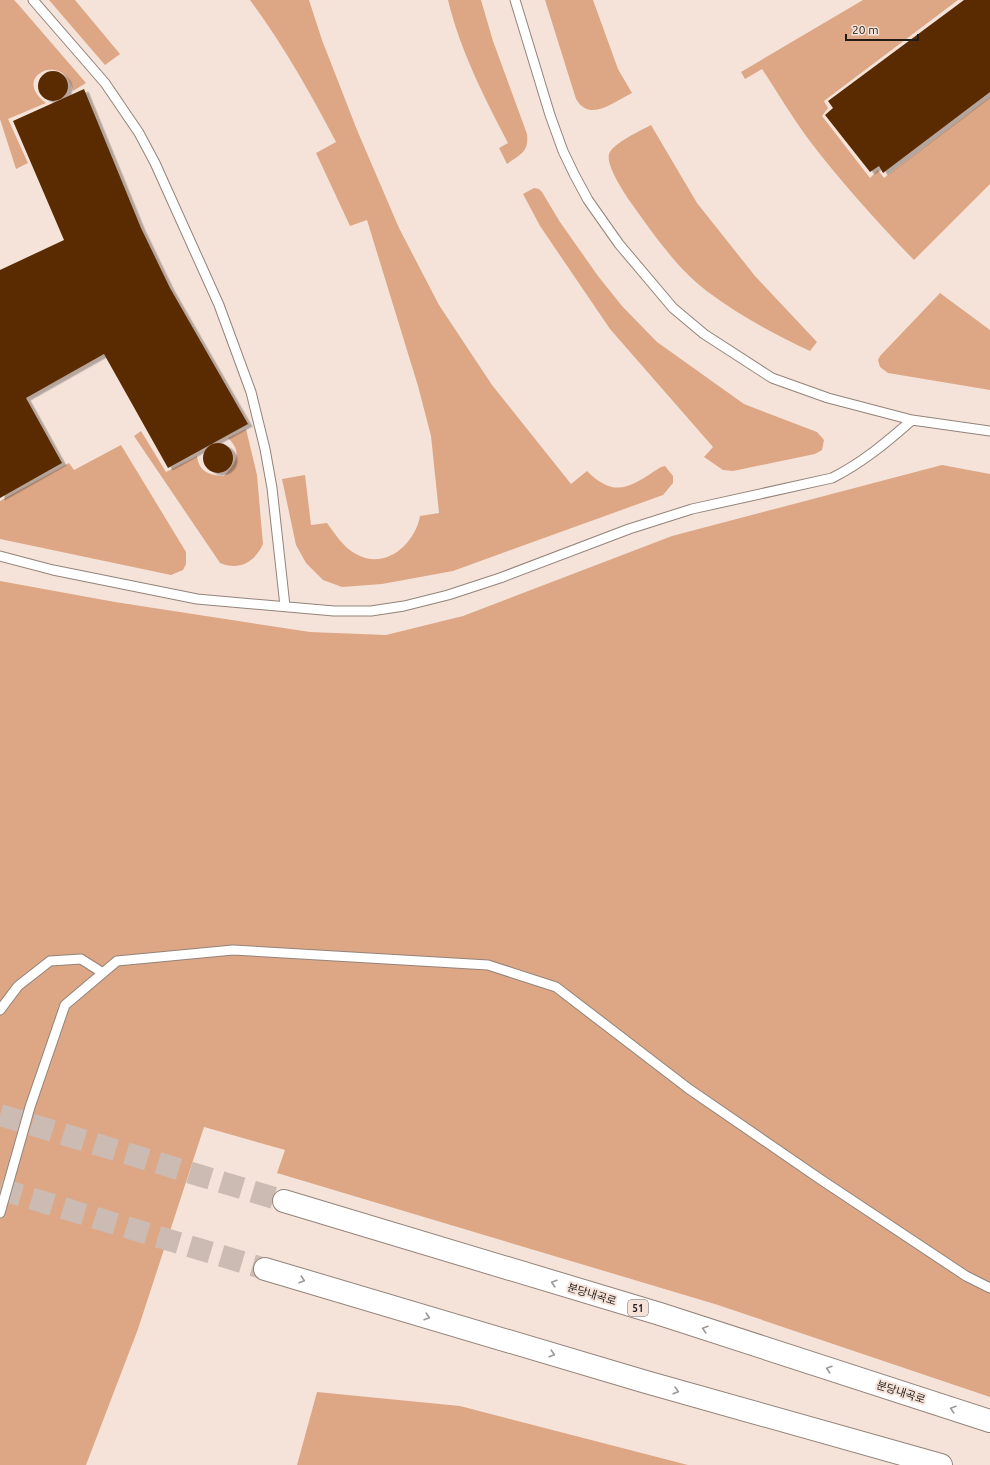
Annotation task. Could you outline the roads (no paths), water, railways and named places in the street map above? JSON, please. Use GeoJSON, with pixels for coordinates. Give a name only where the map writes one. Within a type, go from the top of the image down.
{"type":"FeatureCollection","features":[{"type":"Feature","properties":{"kind":"highway","name":"분당내곡로"},"geometry":{"type":"LineString","coordinates":[[284,1201],[660,1314],[990,1421]]}},
{"type":"Feature","properties":{"kind":"highway"},"geometry":{"type":"LineString","coordinates":[[265,1269],[638,1380],[941,1465]]}},
{"type":"Feature","properties":{"kind":"lane"},"geometry":{"type":"LineString","coordinates":[[33,0],[105,83],[139,133],[158,170],[219,306],[251,392],[265,449],[272,488],[285,606]]}},
{"type":"Feature","properties":{"kind":"lane"},"geometry":{"type":"LineString","coordinates":[[515,0],[550,115],[563,151],[574,174],[588,200],[619,244],[673,308],[704,334],[772,378],[828,398],[912,420],[990,431]]}},
{"type":"Feature","properties":{"kind":"lane"},"geometry":{"type":"LineString","coordinates":[[0,556],[53,570],[197,599],[334,611],[371,611],[404,606],[448,595],[500,578],[629,529],[692,509],[832,478],[851,469],[868,457],[912,420]]}},
{"type":"Feature","properties":{"kind":"lane"},"geometry":{"type":"LineString","coordinates":[[0,1213],[30,1107],[65,1005],[117,961],[233,950],[488,965],[556,987],[689,1089],[820,1179],[959,1271],[990,1288]]}},
{"type":"Feature","properties":{"kind":"lane"},"geometry":{"type":"LineString","coordinates":[[0,1010],[18,986],[50,961],[81,959],[103,973]]}},
{"type":"Feature","properties":{"kind":"tunnel"},"geometry":{"type":"LineString","coordinates":[[0,1115],[284,1201]]}},
{"type":"Feature","properties":{"kind":"tunnel"},"geometry":{"type":"LineString","coordinates":[[0,1189],[265,1269]]}}]}
